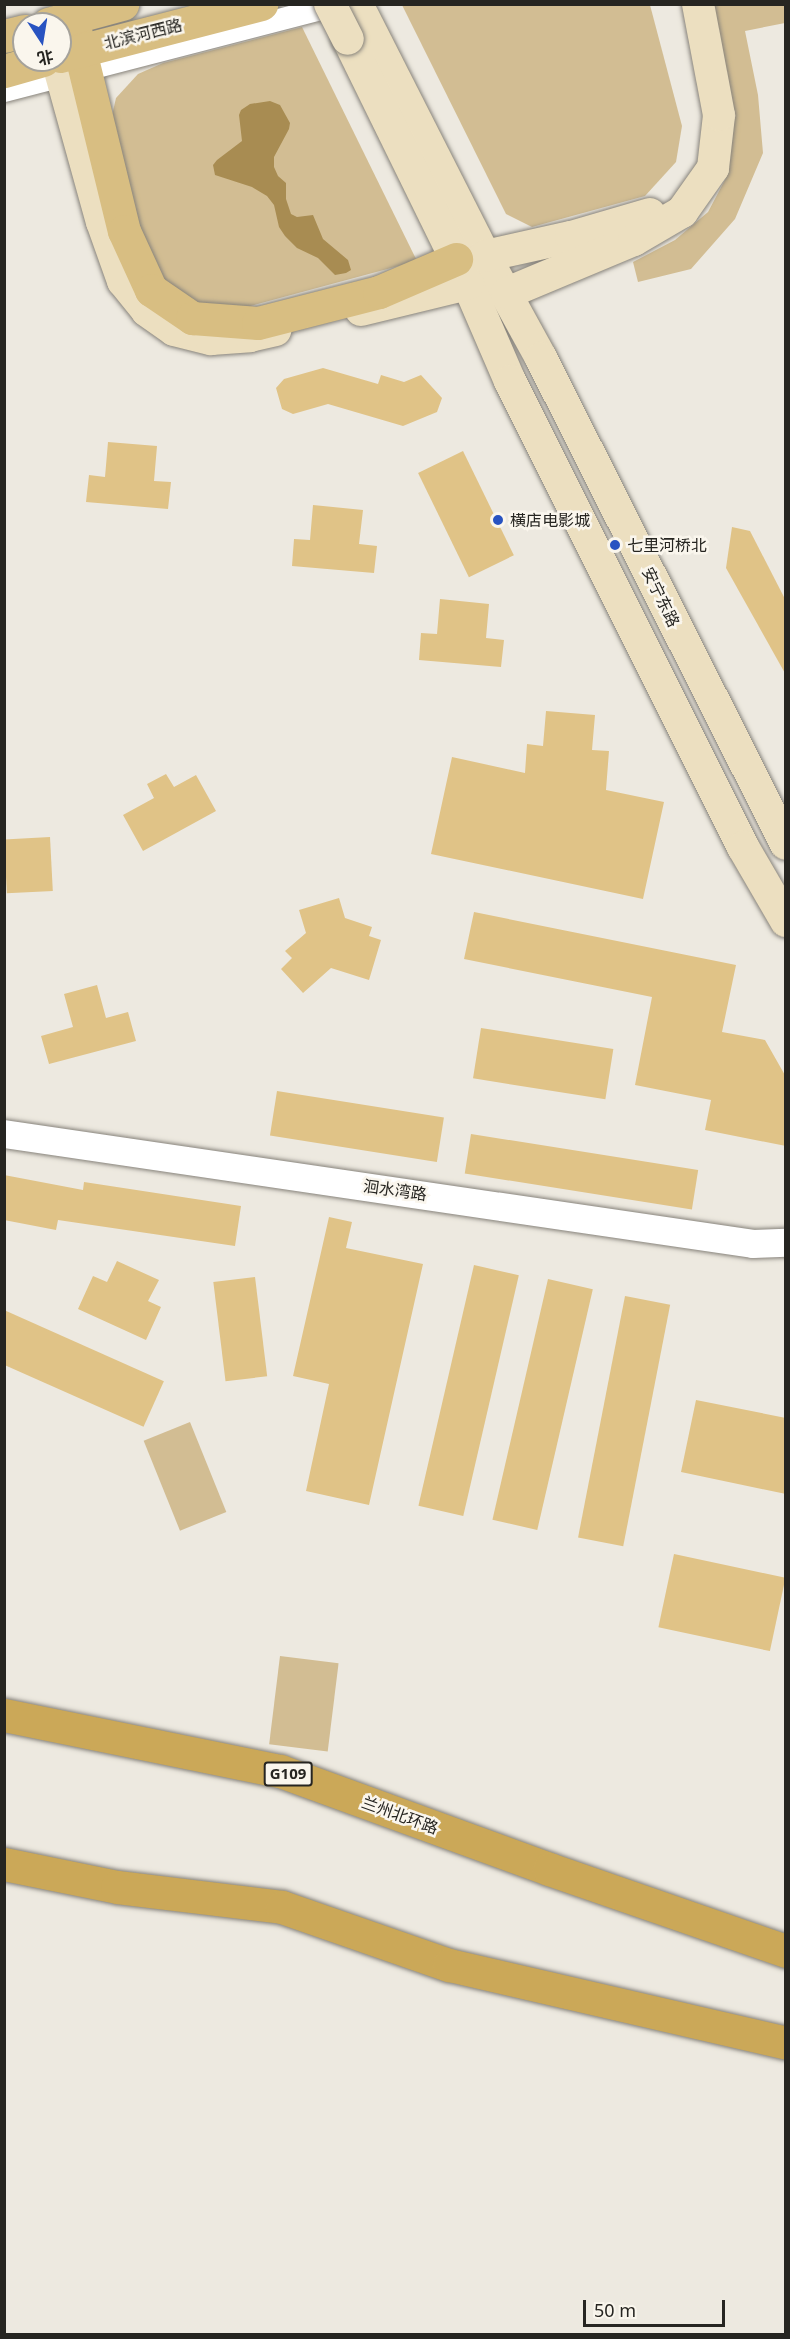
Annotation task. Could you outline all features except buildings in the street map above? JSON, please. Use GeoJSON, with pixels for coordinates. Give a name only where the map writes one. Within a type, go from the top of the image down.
{"type":"FeatureCollection","features":[{"type":"Feature","properties":{"kind":"highway","name":"兰州北环路"},"geometry":{"type":"LineString","coordinates":[[4,1715],[280,1771],[496,1850],[786,1951]]}},
{"type":"Feature","properties":{"kind":"highway"},"geometry":{"type":"LineString","coordinates":[[4,1864],[117,1887],[282,1907],[449,1965],[786,2043]]}},
{"type":"Feature","properties":{"kind":"main road","name":"北滨河西路"},"geometry":{"type":"LineString","coordinates":[[72,18],[122,4]]}},
{"type":"Feature","properties":{"kind":"main road","name":"北滨河西路"},"geometry":{"type":"LineString","coordinates":[[72,60],[261,4]]}},
{"type":"Feature","properties":{"kind":"main road"},"geometry":{"type":"LineString","coordinates":[[330,4],[358,24],[470,266],[520,403],[743,847],[786,921]]}},
{"type":"Feature","properties":{"kind":"main road"},"geometry":{"type":"LineString","coordinates":[[68,72],[124,231],[151,290],[192,318],[258,323],[378,292],[648,216],[692,178],[709,123],[680,4]]}},
{"type":"Feature","properties":{"kind":"main road"},"geometry":{"type":"LineString","coordinates":[[507,293],[644,235],[681,212],[713,168],[719,115],[698,4]]}},
{"type":"Feature","properties":{"kind":"main road","name":"安宁东路"},"geometry":{"type":"LineString","coordinates":[[470,266],[507,293],[786,844]]}},
{"type":"Feature","properties":{"kind":"street"},"geometry":{"type":"LineString","coordinates":[[72,61],[340,4]]}},
{"type":"Feature","properties":{"kind":"street"},"geometry":{"type":"LineString","coordinates":[[4,91],[44,72]]}},
{"type":"Feature","properties":{"kind":"street","name":"洄水湾路"},"geometry":{"type":"LineString","coordinates":[[4,1134],[753,1244],[786,1244]]}},
{"type":"Feature","properties":{"kind":"shaded area"},"geometry":{"type":"Polygon","coordinates":[[[402,5],[650,5],[682,126],[676,162],[645,196],[532,227],[506,214],[402,5]]]}},
{"type":"Feature","properties":{"kind":"shaded area"},"geometry":{"type":"Polygon","coordinates":[[[708,5],[785,5],[785,23],[745,31],[758,95],[763,153],[735,219],[691,269],[638,282],[633,262],[675,240],[708,212],[726,178],[733,134],[708,5]]]}},
{"type":"Feature","properties":{"kind":"shaded area"},"geometry":{"type":"Polygon","coordinates":[[[302,27],[417,261],[232,311],[176,300],[142,247],[111,120],[116,98],[138,74],[163,63],[302,27]]]}},
{"type":"Feature","properties":{"kind":"shaded area"},"geometry":{"type":"Polygon","coordinates":[[[270,101],[280,105],[290,123],[274,157],[274,167],[278,176],[286,183],[286,199],[291,214],[297,217],[313,215],[323,239],[348,260],[351,270],[346,273],[335,275],[318,258],[297,248],[279,227],[274,205],[267,196],[252,187],[215,175],[213,165],[242,141],[239,115],[241,110],[250,104],[270,101]]]}},
{"type":"Feature","properties":{"kind":"shaded area"},"geometry":{"type":"Polygon","coordinates":[[[190,1422],[226,1512],[180,1531],[144,1441],[190,1422]]]}},
{"type":"Feature","properties":{"kind":"shaded area"},"geometry":{"type":"Polygon","coordinates":[[[280,1656],[339,1663],[328,1752],[269,1744],[280,1656]]]}},
{"type":"Feature","properties":{"kind":"place","name":"横店电影城"},"geometry":{"type":"Point","coordinates":[498,520]}},
{"type":"Feature","properties":{"kind":"place","name":"七里河桥北"},"geometry":{"type":"Point","coordinates":[615,545]}}]}
